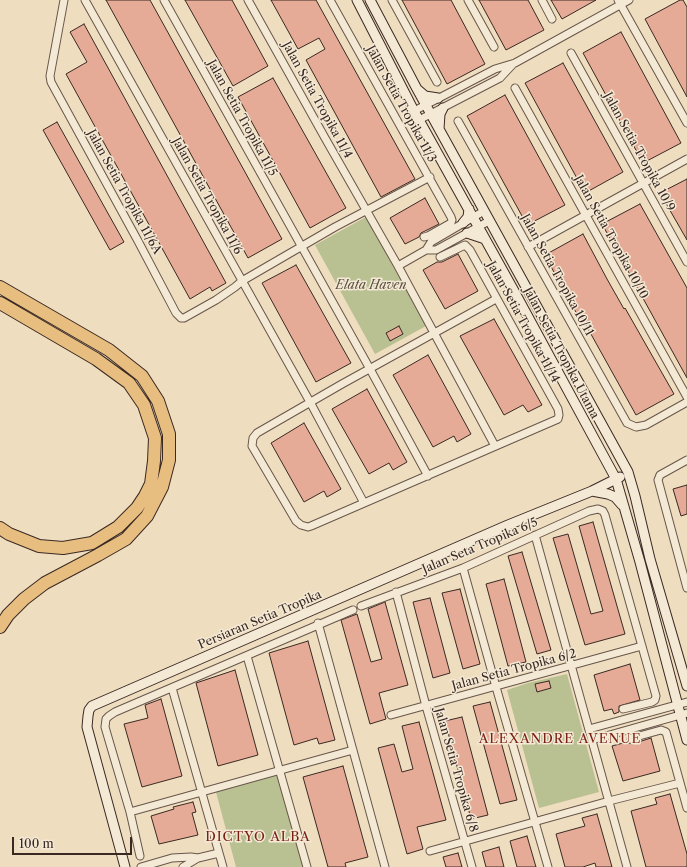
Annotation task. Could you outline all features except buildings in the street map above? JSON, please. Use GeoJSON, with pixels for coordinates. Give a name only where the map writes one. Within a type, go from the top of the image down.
{"type":"FeatureCollection","features":[{"type":"Feature","properties":{"kind":"highway"},"geometry":{"type":"LineString","coordinates":[[0,287],[109,350],[142,376],[158,401],[168,434],[170,460],[162,487],[147,516],[126,539],[45,583],[24,599],[8,615],[0,627]]}},
{"type":"Feature","properties":{"kind":"highway"},"geometry":{"type":"LineString","coordinates":[[0,303],[96,359],[129,383],[144,405],[155,438],[151,484],[145,496],[137,508],[118,527],[92,543],[63,548],[39,546],[9,534],[0,528]]}},
{"type":"Feature","properties":{"kind":"main road","name":"Jalan Setia Tropika Utama"},"geometry":{"type":"LineString","coordinates":[[357,0],[414,111],[616,479],[678,705],[684,714],[687,740]]}},
{"type":"Feature","properties":{"kind":"main road","name":"Jalan Setia Tropika Utama"},"geometry":{"type":"LineString","coordinates":[[370,0],[425,105],[628,472],[650,559],[687,684]]}},
{"type":"Feature","properties":{"kind":"main road"},"geometry":{"type":"LineString","coordinates":[[417,90],[425,96],[438,98]]}},
{"type":"Feature","properties":{"kind":"main road"},"geometry":{"type":"LineString","coordinates":[[439,129],[442,108]]}},
{"type":"Feature","properties":{"kind":"main road"},"geometry":{"type":"LineString","coordinates":[[462,224],[471,213]]}},
{"type":"Feature","properties":{"kind":"main road"},"geometry":{"type":"LineString","coordinates":[[467,233],[485,239]]}},
{"type":"Feature","properties":{"kind":"main road"},"geometry":{"type":"LineString","coordinates":[[592,491],[628,472]]}},
{"type":"Feature","properties":{"kind":"main road"},"geometry":{"type":"LineString","coordinates":[[592,491],[615,497],[623,506]]}},
{"type":"Feature","properties":{"kind":"main road","name":"Persiaran Setia Tropika"},"geometry":{"type":"LineString","coordinates":[[125,867],[88,727],[89,710],[92,706],[494,531],[592,491]]}},
{"type":"Feature","properties":{"kind":"street","name":"Jalan Setia Tropika 11/6A"},"geometry":{"type":"LineString","coordinates":[[64,0],[50,76],[51,82],[176,313],[178,316],[184,318],[236,287],[242,281]]}},
{"type":"Feature","properties":{"kind":"street","name":"Jalan Setia Tropika 11/6"},"geometry":{"type":"LineString","coordinates":[[85,0],[310,402],[364,503]]}},
{"type":"Feature","properties":{"kind":"street","name":"Jalan Setia Tropika 11/5"},"geometry":{"type":"LineString","coordinates":[[164,0],[428,476]]}},
{"type":"Feature","properties":{"kind":"street","name":"Jalan Setia Tropika 11/4"},"geometry":{"type":"LineString","coordinates":[[248,0],[367,210],[496,446]]}},
{"type":"Feature","properties":{"kind":"street","name":"Jalan Setia Tropika 11/3"},"geometry":{"type":"LineString","coordinates":[[330,0],[430,177],[452,220],[451,223],[424,237]]}},
{"type":"Feature","properties":{"kind":"street"},"geometry":{"type":"LineString","coordinates":[[392,0],[437,82]]}},
{"type":"Feature","properties":{"kind":"street"},"geometry":{"type":"LineString","coordinates":[[468,0],[494,47]]}},
{"type":"Feature","properties":{"kind":"street"},"geometry":{"type":"LineString","coordinates":[[542,0],[552,19]]}},
{"type":"Feature","properties":{"kind":"street"},"geometry":{"type":"LineString","coordinates":[[414,111],[495,69],[515,63],[620,2],[629,0]]}},
{"type":"Feature","properties":{"kind":"street"},"geometry":{"type":"LineString","coordinates":[[620,2],[687,123]]}},
{"type":"Feature","properties":{"kind":"street","name":"Jalan Setia Tropika 10/9"},"geometry":{"type":"LineString","coordinates":[[571,53],[687,262]]}},
{"type":"Feature","properties":{"kind":"street"},"geometry":{"type":"LineString","coordinates":[[419,120],[500,78],[515,63]]}},
{"type":"Feature","properties":{"kind":"street"},"geometry":{"type":"LineString","coordinates":[[464,85],[469,94]]}},
{"type":"Feature","properties":{"kind":"street","name":"Jalan Setia Tropika 10/10"},"geometry":{"type":"LineString","coordinates":[[515,88],[687,397]]}},
{"type":"Feature","properties":{"kind":"street","name":"Jalan Setia Tropika 10/11"},"geometry":{"type":"LineString","coordinates":[[458,121],[627,423],[636,427],[646,425],[687,402]]}},
{"type":"Feature","properties":{"kind":"street"},"geometry":{"type":"LineString","coordinates":[[528,247],[687,159]]}},
{"type":"Feature","properties":{"kind":"street"},"geometry":{"type":"LineString","coordinates":[[242,281],[301,246],[430,177]]}},
{"type":"Feature","properties":{"kind":"street"},"geometry":{"type":"LineString","coordinates":[[471,213],[484,211]]}},
{"type":"Feature","properties":{"kind":"street"},"geometry":{"type":"LineString","coordinates":[[426,250],[436,250],[489,221]]}},
{"type":"Feature","properties":{"kind":"street"},"geometry":{"type":"LineString","coordinates":[[398,266],[426,250],[431,242],[462,224]]}},
{"type":"Feature","properties":{"kind":"street"},"geometry":{"type":"LineString","coordinates":[[445,234],[450,243]]}},
{"type":"Feature","properties":{"kind":"street","name":"Jalan Setia Tropika 11/14"},"geometry":{"type":"LineString","coordinates":[[440,258],[465,245],[468,247],[560,415],[558,419],[496,446]]}},
{"type":"Feature","properties":{"kind":"street"},"geometry":{"type":"LineString","coordinates":[[496,299],[257,433],[253,438],[252,446],[296,521],[304,526],[311,526],[496,446]]}},
{"type":"Feature","properties":{"kind":"street"},"geometry":{"type":"LineString","coordinates":[[687,460],[660,475],[658,480],[687,588]]}},
{"type":"Feature","properties":{"kind":"street","name":"Jalan Seta Tropika 6/5"},"geometry":{"type":"LineString","coordinates":[[361,606],[463,568],[535,535],[598,509],[603,511],[642,646]]}},
{"type":"Feature","properties":{"kind":"street"},"geometry":{"type":"LineString","coordinates":[[535,535],[627,867]]}},
{"type":"Feature","properties":{"kind":"street"},"geometry":{"type":"LineString","coordinates":[[463,568],[548,867]]}},
{"type":"Feature","properties":{"kind":"street","name":"Jalan Setia Tropika 6/8"},"geometry":{"type":"LineString","coordinates":[[396,592],[426,706],[466,841],[472,867]]}},
{"type":"Feature","properties":{"kind":"street"},"geometry":{"type":"LineString","coordinates":[[140,856],[130,812],[105,727],[106,719],[115,712],[353,610]]}},
{"type":"Feature","properties":{"kind":"street"},"geometry":{"type":"LineString","coordinates":[[318,624],[385,867]]}},
{"type":"Feature","properties":{"kind":"street"},"geometry":{"type":"LineString","coordinates":[[623,709],[652,702],[656,698],[642,646]]}},
{"type":"Feature","properties":{"kind":"street","name":"Jalan Setia Tropika 6/2"},"geometry":{"type":"LineString","coordinates":[[391,715],[642,646]]}},
{"type":"Feature","properties":{"kind":"street"},"geometry":{"type":"LineString","coordinates":[[248,656],[307,867]]}},
{"type":"Feature","properties":{"kind":"street"},"geometry":{"type":"LineString","coordinates":[[172,688],[223,867]]}},
{"type":"Feature","properties":{"kind":"street"},"geometry":{"type":"LineString","coordinates":[[589,728],[687,702]]}},
{"type":"Feature","properties":{"kind":"street"},"geometry":{"type":"LineString","coordinates":[[592,740],[684,714]]}},
{"type":"Feature","properties":{"kind":"street"},"geometry":{"type":"LineString","coordinates":[[642,715],[645,726]]}},
{"type":"Feature","properties":{"kind":"street"},"geometry":{"type":"LineString","coordinates":[[631,739],[664,730],[666,732],[687,808]]}},
{"type":"Feature","properties":{"kind":"street"},"geometry":{"type":"LineString","coordinates":[[130,812],[353,749]]}},
{"type":"Feature","properties":{"kind":"street"},"geometry":{"type":"LineString","coordinates":[[430,851],[680,782]]}},
{"type":"Feature","properties":{"kind":"street"},"geometry":{"type":"LineString","coordinates":[[183,867],[198,858],[219,853]]}},
{"type":"Feature","properties":{"kind":"street"},"geometry":{"type":"LineString","coordinates":[[141,867],[172,858],[198,858]]}},
{"type":"Feature","properties":{"kind":"green space","name":"Elata Haven"},"geometry":{"type":"Polygon","coordinates":[[[366,217],[426,326],[375,354],[315,245],[366,217]]]}},
{"type":"Feature","properties":{"kind":"green space","name":"ALEXANDRE AVENUE"},"geometry":{"type":"Polygon","coordinates":[[[567,674],[599,792],[539,808],[507,690],[528,683],[567,674]]]}},
{"type":"Feature","properties":{"kind":"green space","name":"DICTYO ALBA"},"geometry":{"type":"Polygon","coordinates":[[[278,775],[304,867],[236,867],[216,792],[278,775]]]}},
{"type":"Feature","properties":{"kind":"district","name":"ALEXANDRE AVENUE"},"geometry":{"type":"Point","coordinates":[560,739]}},
{"type":"Feature","properties":{"kind":"district","name":"DICTYO ALBA"},"geometry":{"type":"Point","coordinates":[258,837]}}]}
